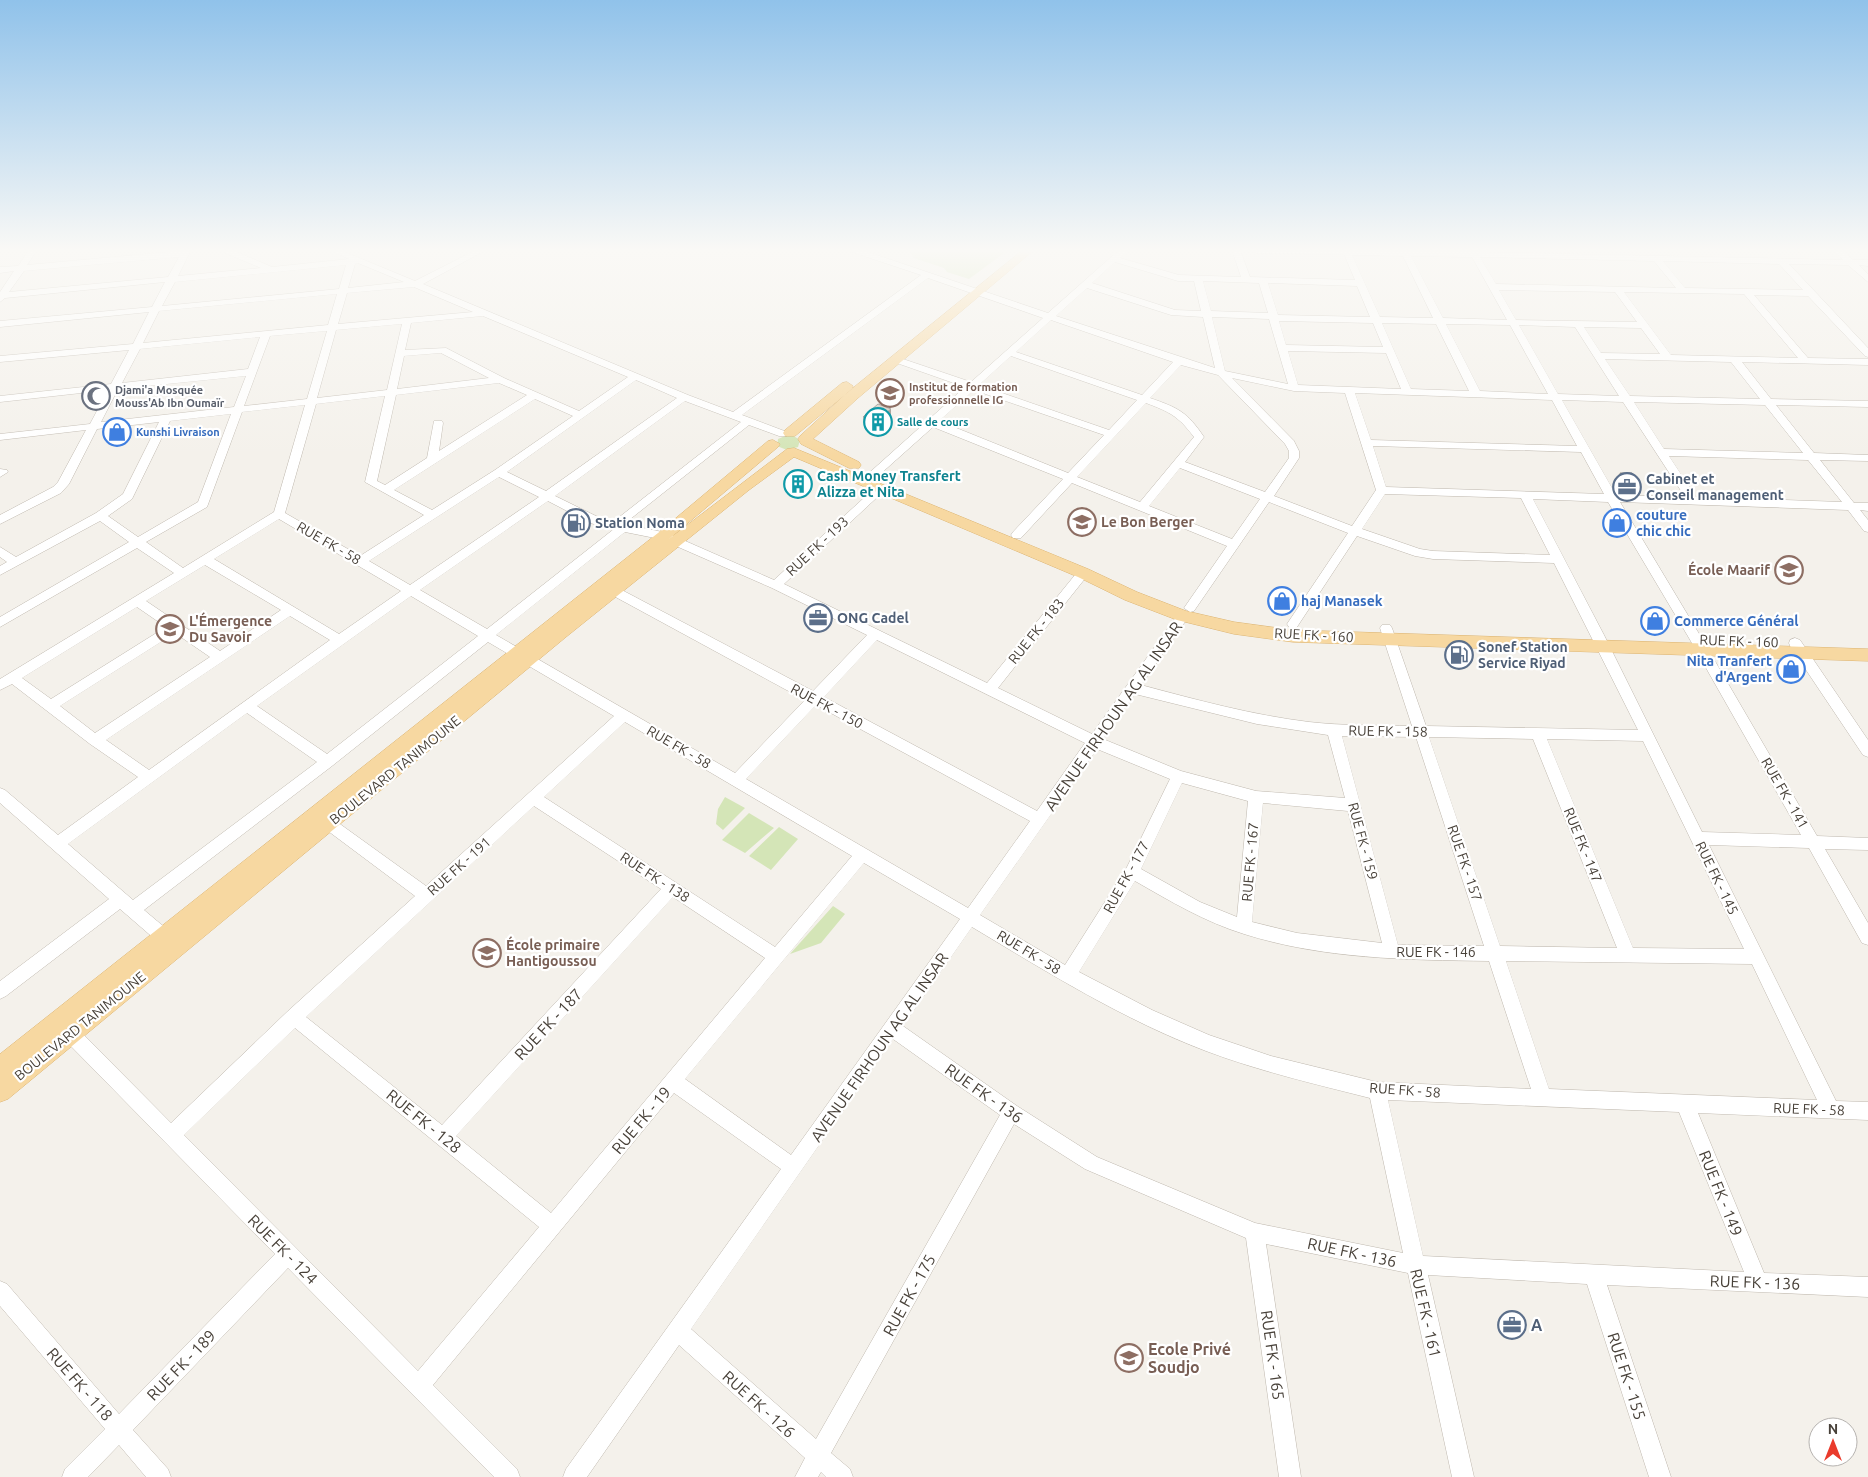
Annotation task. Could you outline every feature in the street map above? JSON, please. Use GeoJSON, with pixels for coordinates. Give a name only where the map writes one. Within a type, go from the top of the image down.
{"type":"FeatureCollection","features":[{"type":"Feature","properties":{"kind":"main road","name":"BOULEVARD TANIMOUNE"},"geometry":{"type":"LineString","coordinates":[[523,656],[614,591],[780,438],[937,319]]}},
{"type":"Feature","properties":{"kind":"main road","name":"BOULEVARD TANIMOUNE"},"geometry":{"type":"LineString","coordinates":[[0,1068],[64,1027],[670,538],[793,452],[804,448],[806,440],[853,394],[897,360],[943,319]]}},
{"type":"Feature","properties":{"kind":"main road","name":"RUE FK - 160"},"geometry":{"type":"LineString","coordinates":[[1187,612],[1144,590],[1017,535],[877,481],[793,452],[777,450],[780,438],[801,435],[806,440],[877,481],[1003,541],[1083,573],[1131,596],[1187,612],[1209,618],[1234,628],[1293,636],[1388,633]]}},
{"type":"Feature","properties":{"kind":"main road","name":"RUE FK - 160"},"geometry":{"type":"LineString","coordinates":[[1209,618],[1388,633],[1799,648],[1868,656]]}},
{"type":"Feature","properties":{"kind":"main road","name":"RUE FK - 160"},"geometry":{"type":"LineString","coordinates":[[1799,648],[1868,645]]}},
{"type":"Feature","properties":{"kind":"main road","name":"BOULEVARD TANIMOUNE"},"geometry":{"type":"LineString","coordinates":[[0,1091],[64,1027],[163,936],[322,819]]}},
{"type":"Feature","properties":{"kind":"street"},"geometry":{"type":"LineString","coordinates":[[0,324],[53,319]]}},
{"type":"Feature","properties":{"kind":"street"},"geometry":{"type":"LineString","coordinates":[[0,520],[61,487],[151,319]]}},
{"type":"Feature","properties":{"kind":"street"},"geometry":{"type":"LineString","coordinates":[[150,778],[50,706],[6,681],[279,514],[335,319]]}},
{"type":"Feature","properties":{"kind":"street"},"geometry":{"type":"LineString","coordinates":[[0,359],[430,319]]}},
{"type":"Feature","properties":{"kind":"street"},"geometry":{"type":"LineString","coordinates":[[498,319],[684,397],[761,426],[780,438]]}},
{"type":"Feature","properties":{"kind":"street"},"geometry":{"type":"LineString","coordinates":[[734,416],[868,319]]}},
{"type":"Feature","properties":{"kind":"street","name":"RUE FK - 193"},"geometry":{"type":"LineString","coordinates":[[776,585],[877,481],[931,422],[1045,319]]}},
{"type":"Feature","properties":{"kind":"street"},"geometry":{"type":"LineString","coordinates":[[1057,319],[1179,361],[1221,373],[1294,388],[1626,399],[1868,404]]}},
{"type":"Feature","properties":{"kind":"street"},"geometry":{"type":"LineString","coordinates":[[1209,319],[1221,373]]}},
{"type":"Feature","properties":{"kind":"street"},"geometry":{"type":"LineString","coordinates":[[1275,319],[1294,388]]}},
{"type":"Feature","properties":{"kind":"street"},"geometry":{"type":"LineString","coordinates":[[1372,319],[1643,325]]}},
{"type":"Feature","properties":{"kind":"street"},"geometry":{"type":"LineString","coordinates":[[1376,319],[1408,392]]}},
{"type":"Feature","properties":{"kind":"street","name":"RUE FK - 141"},"geometry":{"type":"LineString","coordinates":[[1512,319],[1612,498],[1699,644],[1868,938]]}},
{"type":"Feature","properties":{"kind":"street"},"geometry":{"type":"LineString","coordinates":[[1639,319],[1668,358]]}},
{"type":"Feature","properties":{"kind":"street"},"geometry":{"type":"LineString","coordinates":[[1770,319],[1806,361]]}},
{"type":"Feature","properties":{"kind":"street"},"geometry":{"type":"LineString","coordinates":[[1835,319],[1868,354]]}},
{"type":"Feature","properties":{"kind":"street"},"geometry":{"type":"LineString","coordinates":[[1439,320],[1476,394]]}},
{"type":"Feature","properties":{"kind":"street"},"geometry":{"type":"LineString","coordinates":[[407,321],[371,482],[432,515]]}},
{"type":"Feature","properties":{"kind":"street"},"geometry":{"type":"LineString","coordinates":[[1578,323],[1693,500]]}},
{"type":"Feature","properties":{"kind":"street"},"geometry":{"type":"LineString","coordinates":[[0,623],[204,503],[266,334]]}},
{"type":"Feature","properties":{"kind":"street"},"geometry":{"type":"LineString","coordinates":[[1283,348],[1390,350]]}},
{"type":"Feature","properties":{"kind":"street"},"geometry":{"type":"LineString","coordinates":[[400,353],[443,350],[500,380],[580,415]]}},
{"type":"Feature","properties":{"kind":"street"},"geometry":{"type":"LineString","coordinates":[[1008,352],[1181,414],[1196,431],[1199,437],[1142,508]]}},
{"type":"Feature","properties":{"kind":"street"},"geometry":{"type":"LineString","coordinates":[[1599,356],[1868,362]]}},
{"type":"Feature","properties":{"kind":"street"},"geometry":{"type":"LineString","coordinates":[[1734,359],[1868,528]]}},
{"type":"Feature","properties":{"kind":"street"},"geometry":{"type":"LineString","coordinates":[[897,360],[1111,434]]}},
{"type":"Feature","properties":{"kind":"street"},"geometry":{"type":"LineString","coordinates":[[1017,535],[1179,361]]}},
{"type":"Feature","properties":{"kind":"street"},"geometry":{"type":"LineString","coordinates":[[0,399],[252,372]]}},
{"type":"Feature","properties":{"kind":"street","name":"AVENUE FIRHOUN AG AL INSAR"},"geometry":{"type":"LineString","coordinates":[[574,1477],[1294,458],[1294,451],[1290,443],[1221,373]]}},
{"type":"Feature","properties":{"kind":"street"},"geometry":{"type":"LineString","coordinates":[[361,562],[499,472],[636,376]]}},
{"type":"Feature","properties":{"kind":"street"},"geometry":{"type":"LineString","coordinates":[[0,437],[500,380]]}},
{"type":"Feature","properties":{"kind":"street"},"geometry":{"type":"LineString","coordinates":[[1348,391],[1382,490]]}},
{"type":"Feature","properties":{"kind":"street"},"geometry":{"type":"LineString","coordinates":[[385,490],[534,395]]}},
{"type":"Feature","properties":{"kind":"street"},"geometry":{"type":"LineString","coordinates":[[57,844],[340,640],[546,497],[684,397]]}},
{"type":"Feature","properties":{"kind":"street"},"geometry":{"type":"LineString","coordinates":[[0,571],[100,516],[130,493],[166,418]]}},
{"type":"Feature","properties":{"kind":"street"},"geometry":{"type":"LineString","coordinates":[[0,991],[327,762],[487,635],[748,422]]}},
{"type":"Feature","properties":{"kind":"street"},"geometry":{"type":"LineString","coordinates":[[931,422],[1234,545]]}},
{"type":"Feature","properties":{"kind":"street"},"geometry":{"type":"LineString","coordinates":[[432,460],[438,423]]}},
{"type":"Feature","properties":{"kind":"street"},"geometry":{"type":"LineString","coordinates":[[1366,443],[1585,448]]}},
{"type":"Feature","properties":{"kind":"street"},"geometry":{"type":"LineString","coordinates":[[1661,452],[1868,458]]}},
{"type":"Feature","properties":{"kind":"street"},"geometry":{"type":"LineString","coordinates":[[1178,463],[1354,531],[1426,554],[1558,559]]}},
{"type":"Feature","properties":{"kind":"street"},"geometry":{"type":"LineString","coordinates":[[499,472],[594,520],[670,538],[776,585],[1095,742],[1178,776],[1256,797],[1353,805]]}},
{"type":"Feature","properties":{"kind":"street"},"geometry":{"type":"LineString","coordinates":[[1382,490],[1868,507]]}},
{"type":"Feature","properties":{"kind":"street"},"geometry":{"type":"LineString","coordinates":[[1293,624],[1382,490]]}},
{"type":"Feature","properties":{"kind":"street","name":"RUE FK - 145"},"geometry":{"type":"LineString","coordinates":[[1525,495],[1601,641],[1831,1110]]}},
{"type":"Feature","properties":{"kind":"street","name":"RUE FK - 58"},"geometry":{"type":"LineString","coordinates":[[279,514],[1068,975],[1146,1016],[1206,1044],[1271,1064],[1377,1091],[1868,1111]]}},
{"type":"Feature","properties":{"kind":"street"},"geometry":{"type":"LineString","coordinates":[[100,516],[182,573]]}},
{"type":"Feature","properties":{"kind":"street"},"geometry":{"type":"LineString","coordinates":[[0,552],[15,562]]}},
{"type":"Feature","properties":{"kind":"street"},"geometry":{"type":"LineString","coordinates":[[205,559],[340,640]]}},
{"type":"Feature","properties":{"kind":"street","name":"RUE FK - 183"},"geometry":{"type":"LineString","coordinates":[[990,690],[1083,573]]}},
{"type":"Feature","properties":{"kind":"street","name":"RUE FK - 150"},"geometry":{"type":"LineString","coordinates":[[614,591],[1040,819]]}},
{"type":"Feature","properties":{"kind":"street"},"geometry":{"type":"LineString","coordinates":[[137,600],[220,657]]}},
{"type":"Feature","properties":{"kind":"street"},"geometry":{"type":"LineString","coordinates":[[95,740],[289,611]]}},
{"type":"Feature","properties":{"kind":"street"},"geometry":{"type":"LineString","coordinates":[[50,706],[175,627]]}},
{"type":"Feature","properties":{"kind":"street","name":"RUE FK - 157"},"geometry":{"type":"LineString","coordinates":[[1388,633],[1543,1097]]}},
{"type":"Feature","properties":{"kind":"street"},"geometry":{"type":"LineString","coordinates":[[736,781],[876,634]]}},
{"type":"Feature","properties":{"kind":"street"},"geometry":{"type":"LineString","coordinates":[[1799,648],[1868,751]]}},
{"type":"Feature","properties":{"kind":"street","name":"RUE FK - 158"},"geometry":{"type":"LineString","coordinates":[[1133,688],[1244,718],[1292,726],[1334,730],[1647,736]]}},
{"type":"Feature","properties":{"kind":"street"},"geometry":{"type":"LineString","coordinates":[[248,707],[327,762]]}},
{"type":"Feature","properties":{"kind":"street","name":"RUE FK - 191"},"geometry":{"type":"LineString","coordinates":[[171,1135],[294,1017],[624,715]]}},
{"type":"Feature","properties":{"kind":"street","name":"RUE FK - 159"},"geometry":{"type":"LineString","coordinates":[[1334,730],[1392,952]]}},
{"type":"Feature","properties":{"kind":"street","name":"RUE FK - 147"},"geometry":{"type":"LineString","coordinates":[[1538,734],[1628,956]]}},
{"type":"Feature","properties":{"kind":"street","name":"RUE FK - 177"},"geometry":{"type":"LineString","coordinates":[[1068,975],[1132,872],[1178,776]]}},
{"type":"Feature","properties":{"kind":"street"},"geometry":{"type":"LineString","coordinates":[[0,794],[163,936]]}},
{"type":"Feature","properties":{"kind":"street","name":"RUE FK - 167"},"geometry":{"type":"LineString","coordinates":[[1244,927],[1256,797]]}},
{"type":"Feature","properties":{"kind":"street","name":"RUE FK - 138"},"geometry":{"type":"LineString","coordinates":[[534,798],[777,957]]}},
{"type":"Feature","properties":{"kind":"street"},"geometry":{"type":"LineString","coordinates":[[322,819],[427,896]]}},
{"type":"Feature","properties":{"kind":"street"},"geometry":{"type":"LineString","coordinates":[[1697,838],[1868,844]]}},
{"type":"Feature","properties":{"kind":"street","name":"RUE FK - 19"},"geometry":{"type":"LineString","coordinates":[[419,1386],[862,854]]}},
{"type":"Feature","properties":{"kind":"street","name":"RUE FK - 146"},"geometry":{"type":"LineString","coordinates":[[1132,872],[1195,907],[1244,927],[1297,940],[1392,952],[1756,957]]}},
{"type":"Feature","properties":{"kind":"street","name":"RUE FK - 187"},"geometry":{"type":"LineString","coordinates":[[443,1137],[672,888]]}},
{"type":"Feature","properties":{"kind":"street","name":"RUE FK - 128"},"geometry":{"type":"LineString","coordinates":[[294,1017],[553,1226]]}},
{"type":"Feature","properties":{"kind":"street","name":"RUE FK - 124"},"geometry":{"type":"LineString","coordinates":[[64,1027],[509,1477]]}},
{"type":"Feature","properties":{"kind":"street","name":"RUE FK - 136"},"geometry":{"type":"LineString","coordinates":[[891,1028],[1011,1112],[1091,1163],[1255,1232],[1416,1265],[1594,1276],[1868,1287]]}},
{"type":"Feature","properties":{"kind":"street"},"geometry":{"type":"LineString","coordinates":[[674,1081],[793,1167]]}},
{"type":"Feature","properties":{"kind":"street","name":"RUE FK - 161"},"geometry":{"type":"LineString","coordinates":[[1377,1091],[1463,1477]]}},
{"type":"Feature","properties":{"kind":"street","name":"RUE FK - 149"},"geometry":{"type":"LineString","coordinates":[[1685,1104],[1758,1282]]}},
{"type":"Feature","properties":{"kind":"street","name":"RUE FK - 175"},"geometry":{"type":"LineString","coordinates":[[806,1477],[1011,1112]]}},
{"type":"Feature","properties":{"kind":"street","name":"RUE FK - 165"},"geometry":{"type":"LineString","coordinates":[[1255,1232],[1290,1477]]}},
{"type":"Feature","properties":{"kind":"street","name":"RUE FK - 189"},"geometry":{"type":"LineString","coordinates":[[73,1477],[288,1254]]}},
{"type":"Feature","properties":{"kind":"street","name":"RUE FK - 155"},"geometry":{"type":"LineString","coordinates":[[1594,1276],[1660,1477]]}},
{"type":"Feature","properties":{"kind":"street","name":"RUE FK - 118"},"geometry":{"type":"LineString","coordinates":[[0,1291],[160,1477]]}},
{"type":"Feature","properties":{"kind":"street","name":"RUE FK - 126"},"geometry":{"type":"LineString","coordinates":[[677,1330],[842,1477]]}},
{"type":"Feature","properties":{"kind":"green space"},"geometry":{"type":"Polygon","coordinates":[[[792,435],[800,440],[798,447],[787,450],[777,446],[778,439],[792,435]]]}},
{"type":"Feature","properties":{"kind":"green space"},"geometry":{"type":"Polygon","coordinates":[[[725,797],[745,808],[723,830],[716,824],[718,809],[725,797]]]}},
{"type":"Feature","properties":{"kind":"green space"},"geometry":{"type":"Polygon","coordinates":[[[749,813],[774,828],[745,853],[722,840],[749,813]]]}},
{"type":"Feature","properties":{"kind":"green space"},"geometry":{"type":"Polygon","coordinates":[[[779,827],[798,839],[771,870],[749,856],[779,827]]]}},
{"type":"Feature","properties":{"kind":"green space"},"geometry":{"type":"Polygon","coordinates":[[[833,906],[845,914],[821,943],[790,954],[833,906]]]}},
{"type":"Feature","properties":{"kind":"building"},"geometry":{"type":"Polygon","coordinates":[[[878,404],[891,409],[887,412],[891,413],[880,422],[863,417],[878,404]]]}},
{"type":"Feature","properties":{"kind":"building"},"geometry":{"type":"Polygon","coordinates":[[[1620,473],[1632,473],[1639,485],[1627,485],[1620,473]]]}},
{"type":"Feature","properties":{"kind":"place","name":"Institut de formation professionnelle IG"},"geometry":{"type":"Point","coordinates":[890,393]}},
{"type":"Feature","properties":{"kind":"place","name":"Djami'a Mosquée Mouss'Ab Ibn Oumaïr"},"geometry":{"type":"Point","coordinates":[96,396]}},
{"type":"Feature","properties":{"kind":"place","name":"Salle de cours"},"geometry":{"type":"Point","coordinates":[878,422]}},
{"type":"Feature","properties":{"kind":"place","name":"Kunshi Livraison"},"geometry":{"type":"Point","coordinates":[117,432]}},
{"type":"Feature","properties":{"kind":"place","name":"Cash Money Transfert Alizza et Nita"},"geometry":{"type":"Point","coordinates":[798,484]}},
{"type":"Feature","properties":{"kind":"place","name":"Cabinet et Conseil management"},"geometry":{"type":"Point","coordinates":[1627,487]}},
{"type":"Feature","properties":{"kind":"place","name":"Le Bon Berger"},"geometry":{"type":"Point","coordinates":[1082,522]}},
{"type":"Feature","properties":{"kind":"place","name":"Station Noma"},"geometry":{"type":"Point","coordinates":[576,523]}},
{"type":"Feature","properties":{"kind":"place","name":"couture chic chic"},"geometry":{"type":"Point","coordinates":[1617,523]}},
{"type":"Feature","properties":{"kind":"place","name":"École Maarif"},"geometry":{"type":"Point","coordinates":[1789,570]}},
{"type":"Feature","properties":{"kind":"place","name":"haj Manasek"},"geometry":{"type":"Point","coordinates":[1282,601]}},
{"type":"Feature","properties":{"kind":"place","name":"ONG Cadel"},"geometry":{"type":"Point","coordinates":[818,618]}},
{"type":"Feature","properties":{"kind":"place","name":"Commerce Général"},"geometry":{"type":"Point","coordinates":[1655,621]}},
{"type":"Feature","properties":{"kind":"place","name":"L'Émergence Du Savoir"},"geometry":{"type":"Point","coordinates":[170,629]}},
{"type":"Feature","properties":{"kind":"place","name":"Sonef Station Service Riyad"},"geometry":{"type":"Point","coordinates":[1459,655]}},
{"type":"Feature","properties":{"kind":"place","name":"Nita Tranfert d'Argent"},"geometry":{"type":"Point","coordinates":[1791,669]}},
{"type":"Feature","properties":{"kind":"place","name":"École primaire Hantigoussou"},"geometry":{"type":"Point","coordinates":[487,953]}},
{"type":"Feature","properties":{"kind":"place","name":"A"},"geometry":{"type":"Point","coordinates":[1512,1325]}},
{"type":"Feature","properties":{"kind":"place","name":"Ecole Privé Soudjo"},"geometry":{"type":"Point","coordinates":[1129,1358]}}]}
